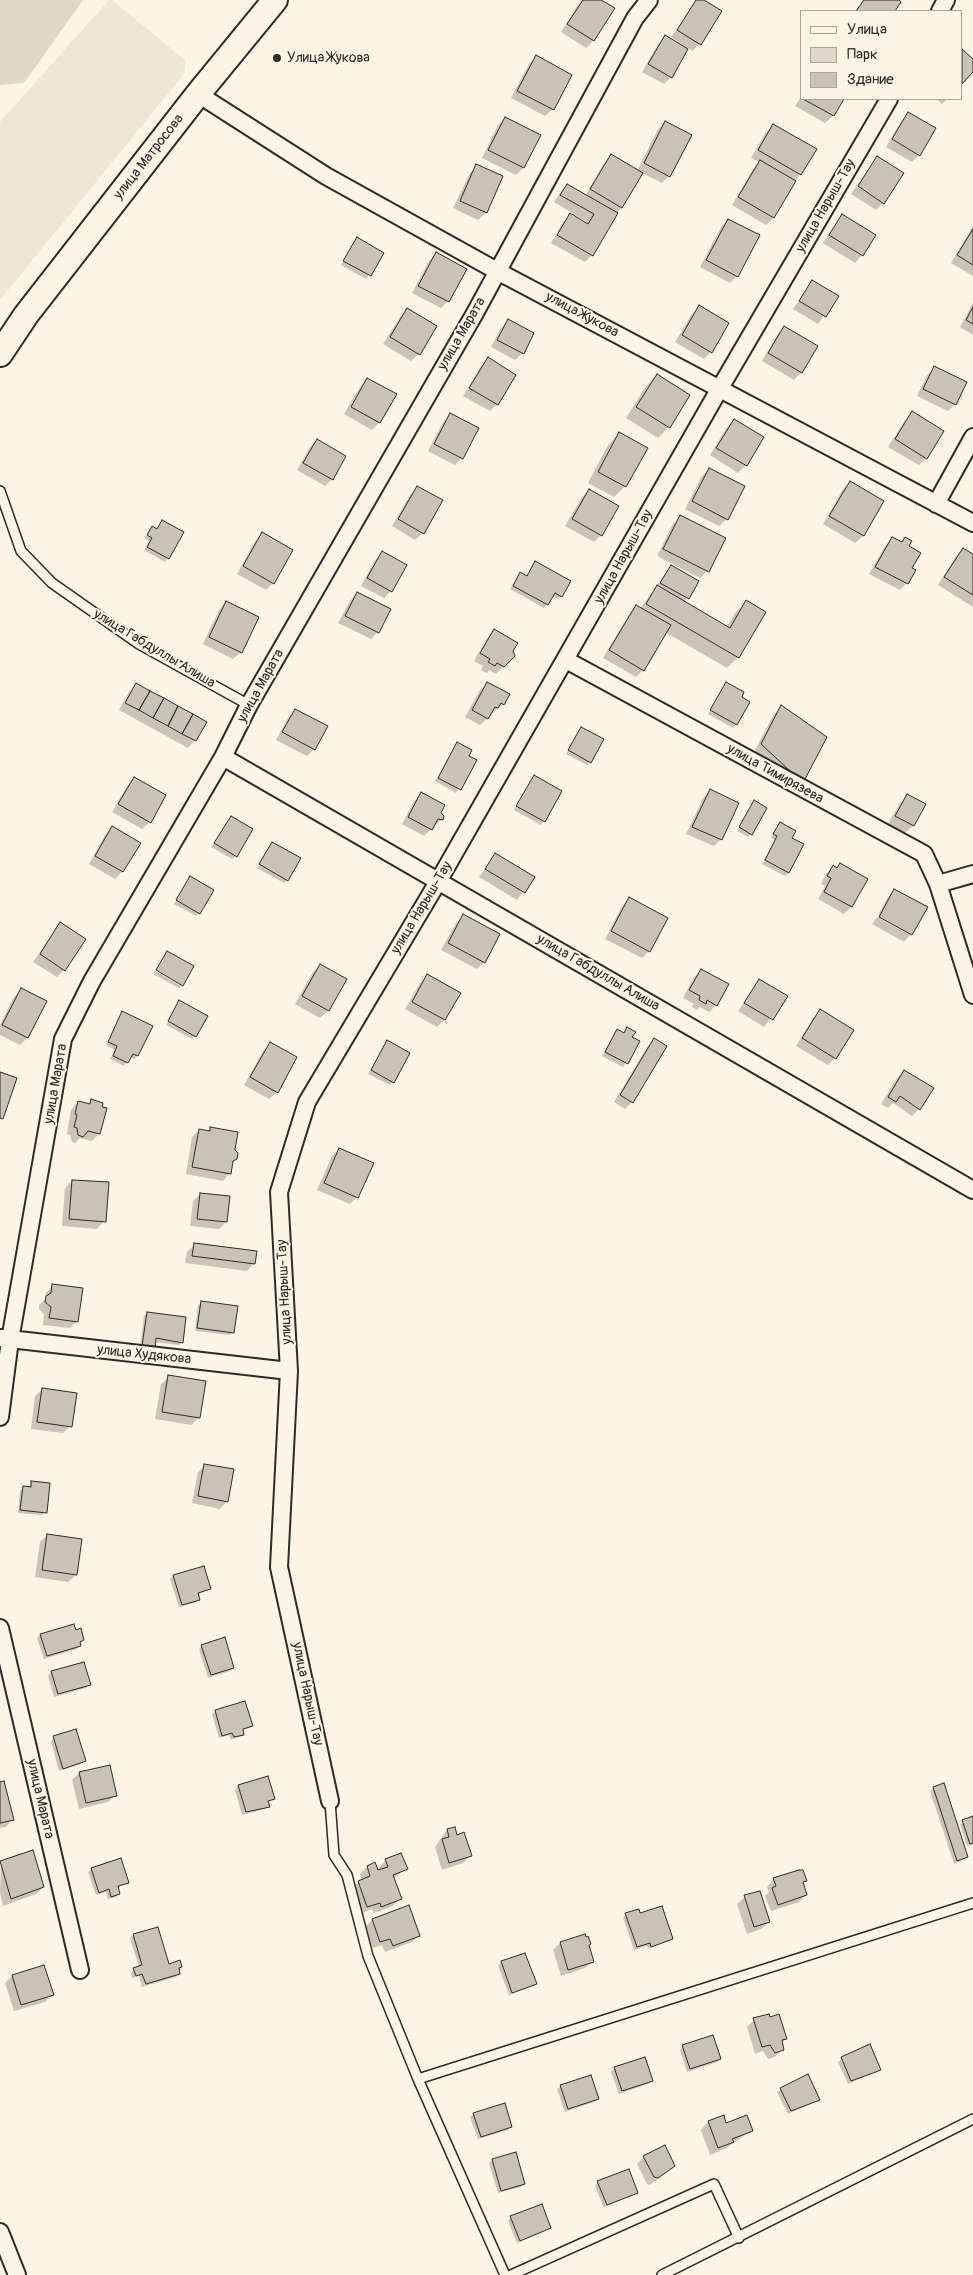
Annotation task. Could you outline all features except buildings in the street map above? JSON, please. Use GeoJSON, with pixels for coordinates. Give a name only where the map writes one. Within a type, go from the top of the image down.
{"type":"FeatureCollection","features":[{"type":"Feature","properties":{"kind":"main road","name":"улица Матросова"},"geometry":{"type":"LineString","coordinates":[[0,354],[26,315],[198,94],[274,0]]}},
{"type":"Feature","properties":{"kind":"street","name":"улица Марата"},"geometry":{"type":"LineString","coordinates":[[0,1417],[5,1339],[63,1039],[92,981],[223,757],[249,706],[498,271],[635,18],[649,0]]}},
{"type":"Feature","properties":{"kind":"street","name":"улица Жукова"},"geometry":{"type":"LineString","coordinates":[[198,94],[326,176],[498,271],[973,524]]}},
{"type":"Feature","properties":{"kind":"street","name":"улица Нарыш-Тау"},"geometry":{"type":"LineString","coordinates":[[330,1801],[279,1567],[289,1371],[279,1192],[307,1102],[439,880],[720,388],[888,100]]}},
{"type":"Feature","properties":{"kind":"street"},"geometry":{"type":"LineString","coordinates":[[936,504],[973,437]]}},
{"type":"Feature","properties":{"kind":"street","name":"улица Тимирязева"},"geometry":{"type":"LineString","coordinates":[[566,660],[924,854],[938,884],[973,995]]}},
{"type":"Feature","properties":{"kind":"street","name":"улица Габдуллы Алиша"},"geometry":{"type":"LineString","coordinates":[[223,757],[973,1190]]}},
{"type":"Feature","properties":{"kind":"street"},"geometry":{"type":"LineString","coordinates":[[938,884],[973,874]]}},
{"type":"Feature","properties":{"kind":"street","name":"улица Худякова"},"geometry":{"type":"LineString","coordinates":[[5,1339],[289,1371]]}},
{"type":"Feature","properties":{"kind":"street","name":"улица Марата"},"geometry":{"type":"LineString","coordinates":[[0,1628],[80,1970]]}},
{"type":"Feature","properties":{"kind":"street"},"geometry":{"type":"LineString","coordinates":[[0,2232],[17,2275]]}},
{"type":"Feature","properties":{"kind":"lane","name":"улица Габдуллы Алиша"},"geometry":{"type":"LineString","coordinates":[[0,490],[21,551],[52,583],[139,644],[249,706]]}},
{"type":"Feature","properties":{"kind":"lane"},"geometry":{"type":"LineString","coordinates":[[330,1801],[334,1855],[347,1874],[368,1956],[418,2079],[505,2275]]}},
{"type":"Feature","properties":{"kind":"lane"},"geometry":{"type":"LineString","coordinates":[[418,2079],[973,1903]]}},
{"type":"Feature","properties":{"kind":"lane"},"geometry":{"type":"LineString","coordinates":[[662,2275],[973,2119]]}},
{"type":"Feature","properties":{"kind":"lane"},"geometry":{"type":"LineString","coordinates":[[511,2275],[714,2184],[738,2238]]}},
{"type":"Feature","properties":{"kind":"shaded area"},"geometry":{"type":"Polygon","coordinates":[[[109,0],[112,0],[186,61],[184,74],[0,300],[0,122],[109,0]]]}},
{"type":"Feature","properties":{"kind":"green space"},"geometry":{"type":"Polygon","coordinates":[[[0,0],[83,0],[24,83],[0,85],[0,0]]]}},
{"type":"Feature","properties":{"kind":"place","name":"Улица Жукова"},"geometry":{"type":"Point","coordinates":[277,58]}}]}
